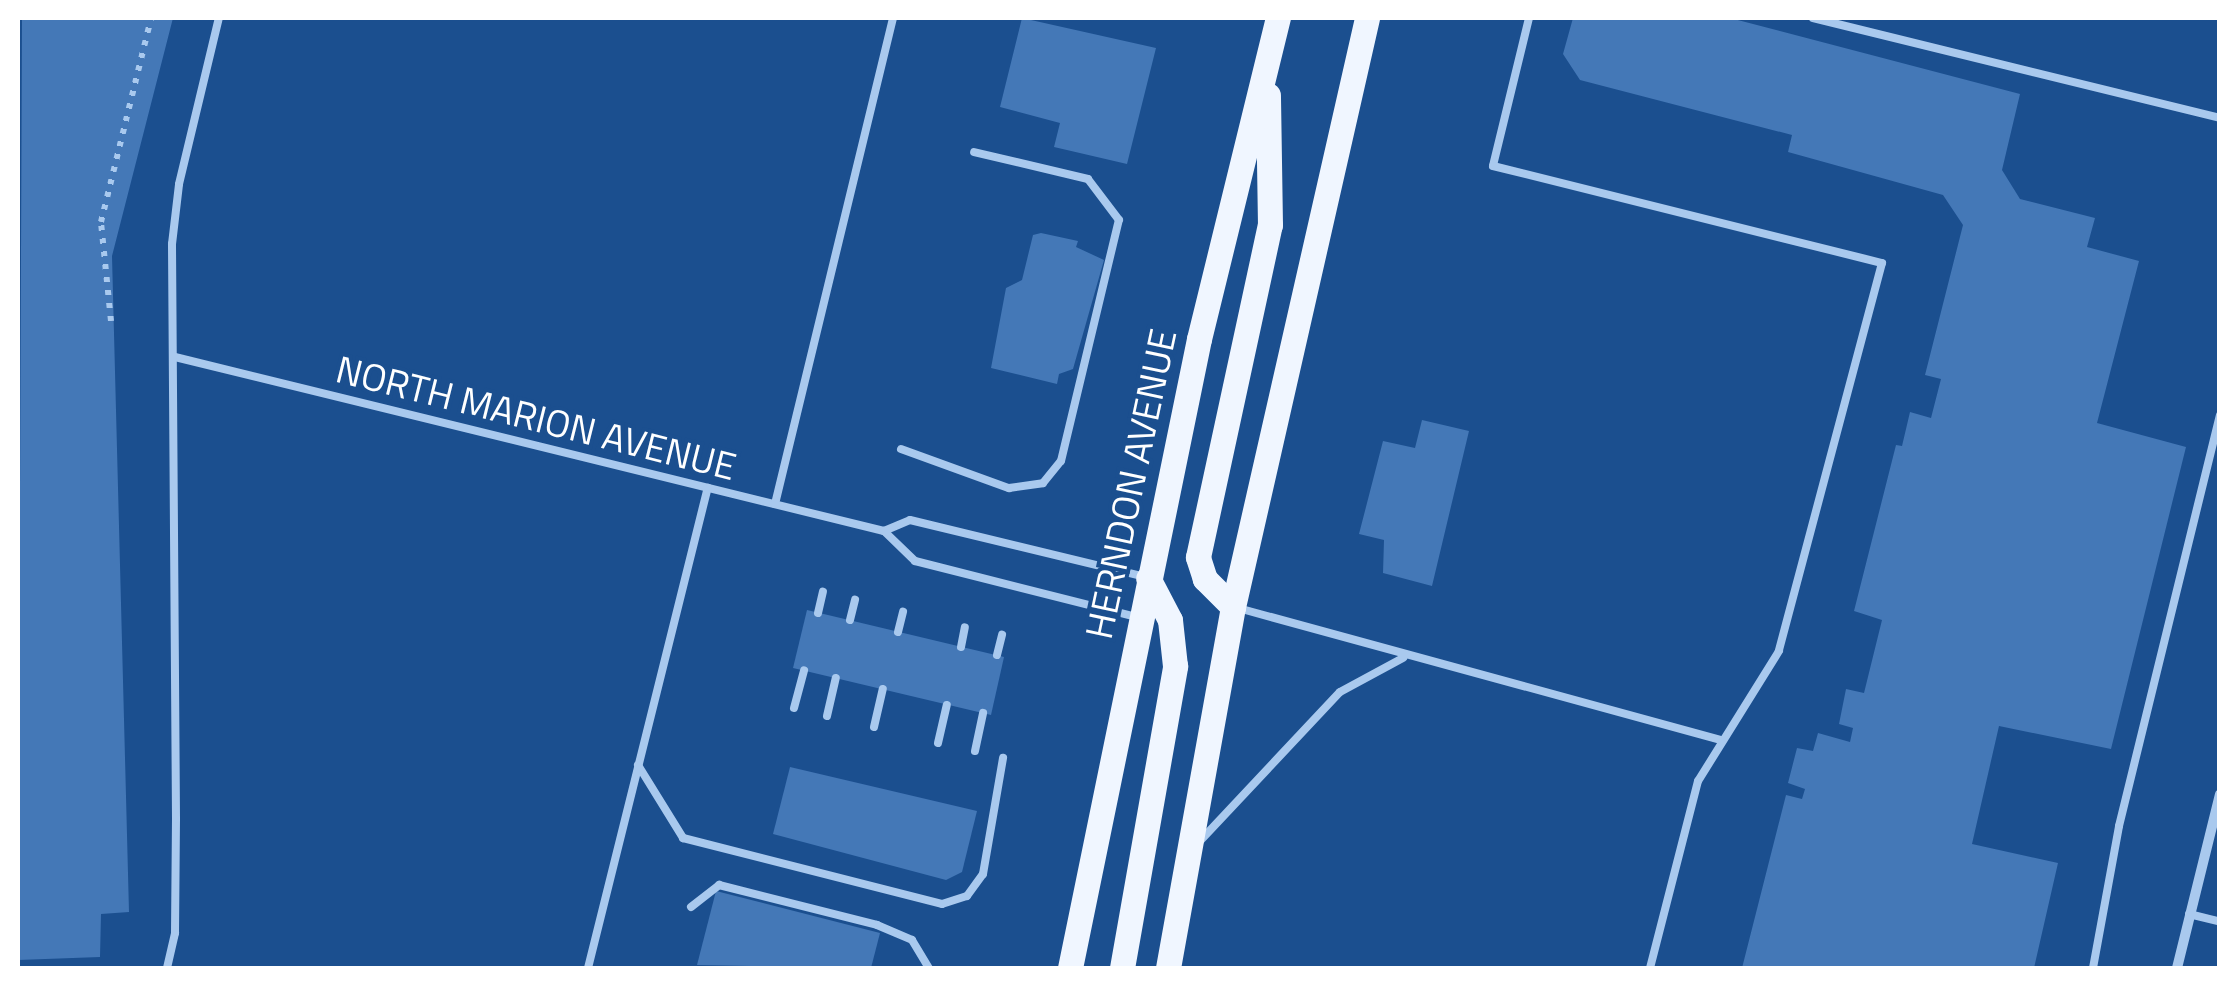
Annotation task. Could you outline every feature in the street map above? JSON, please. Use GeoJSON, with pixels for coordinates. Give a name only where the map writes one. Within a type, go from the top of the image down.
{"type":"FeatureCollection","features":[{"type":"Feature","properties":{"kind":"main road","name":"HERNDON AVENUE"},"geometry":{"type":"LineString","coordinates":[[1070,968],[1148,578],[1278,18]]}},
{"type":"Feature","properties":{"kind":"main road"},"geometry":{"type":"LineString","coordinates":[[1168,968],[1233,607],[1368,18]]}},
{"type":"Feature","properties":{"kind":"main road"},"geometry":{"type":"LineString","coordinates":[[1233,607],[1205,579],[1198,556],[1270,225],[1267,60]]}},
{"type":"Feature","properties":{"kind":"main road"},"geometry":{"type":"LineString","coordinates":[[1122,968],[1175,666],[1170,620],[1148,578]]}},
{"type":"Feature","properties":{"kind":"street"},"geometry":{"type":"LineString","coordinates":[[2177,968],[2220,794]]}},
{"type":"Feature","properties":{"kind":"lane"},"geometry":{"type":"LineString","coordinates":[[167,968],[175,933],[178,198],[219,18]]}},
{"type":"Feature","properties":{"kind":"lane"},"geometry":{"type":"LineString","coordinates":[[776,504],[893,18]]}},
{"type":"Feature","properties":{"kind":"lane"},"geometry":{"type":"LineString","coordinates":[[1529,18],[1492,166],[1882,263],[1779,651],[1698,781],[1650,968]]}},
{"type":"Feature","properties":{"kind":"lane"},"geometry":{"type":"LineString","coordinates":[[1813,18],[2220,118]]}},
{"type":"Feature","properties":{"kind":"lane"},"geometry":{"type":"LineString","coordinates":[[901,450],[1010,488],[1043,483],[1060,461],[1119,220],[1088,179],[974,152]]}},
{"type":"Feature","properties":{"kind":"lane","name":"NORTH MARION AVENUE"},"geometry":{"type":"LineString","coordinates":[[175,358],[884,532],[915,561],[1140,618]]}},
{"type":"Feature","properties":{"kind":"lane"},"geometry":{"type":"LineString","coordinates":[[2092,968],[2119,826],[2220,414]]}},
{"type":"Feature","properties":{"kind":"lane"},"geometry":{"type":"LineString","coordinates":[[588,968],[708,488]]}},
{"type":"Feature","properties":{"kind":"lane","name":"NORTH MARION AVENUE"},"geometry":{"type":"LineString","coordinates":[[884,532],[910,520],[1148,578]]}},
{"type":"Feature","properties":{"kind":"lane"},"geometry":{"type":"LineString","coordinates":[[818,613],[823,592]]}},
{"type":"Feature","properties":{"kind":"lane"},"geometry":{"type":"LineString","coordinates":[[850,620],[855,600]]}},
{"type":"Feature","properties":{"kind":"lane"},"geometry":{"type":"LineString","coordinates":[[1233,607],[1373,642],[1403,658],[1721,740]]}},
{"type":"Feature","properties":{"kind":"lane"},"geometry":{"type":"LineString","coordinates":[[898,632],[902,612]]}},
{"type":"Feature","properties":{"kind":"lane"},"geometry":{"type":"LineString","coordinates":[[961,647],[965,627]]}},
{"type":"Feature","properties":{"kind":"lane"},"geometry":{"type":"LineString","coordinates":[[997,656],[1002,636]]}},
{"type":"Feature","properties":{"kind":"lane"},"geometry":{"type":"LineString","coordinates":[[1186,855],[1340,692],[1403,658]]}},
{"type":"Feature","properties":{"kind":"lane"},"geometry":{"type":"LineString","coordinates":[[794,708],[804,670]]}},
{"type":"Feature","properties":{"kind":"lane"},"geometry":{"type":"LineString","coordinates":[[827,716],[836,678]]}},
{"type":"Feature","properties":{"kind":"lane"},"geometry":{"type":"LineString","coordinates":[[874,727],[883,689]]}},
{"type":"Feature","properties":{"kind":"lane"},"geometry":{"type":"LineString","coordinates":[[938,743],[947,704]]}},
{"type":"Feature","properties":{"kind":"lane"},"geometry":{"type":"LineString","coordinates":[[974,751],[984,713]]}},
{"type":"Feature","properties":{"kind":"lane"},"geometry":{"type":"LineString","coordinates":[[638,765],[683,838],[942,904],[967,896],[983,874],[1003,758]]}},
{"type":"Feature","properties":{"kind":"lane"},"geometry":{"type":"LineString","coordinates":[[690,906],[719,885],[876,925],[912,940],[929,968]]}},
{"type":"Feature","properties":{"kind":"lane"},"geometry":{"type":"LineString","coordinates":[[2189,914],[2220,922]]}},
{"type":"Feature","properties":{"kind":"path"},"geometry":{"type":"LineString","coordinates":[[110,320],[101,222],[151,18]]}},
{"type":"Feature","properties":{"kind":"building"},"geometry":{"type":"Polygon","coordinates":[[[22,18],[173,18],[112,256],[129,912],[101,914],[100,957],[18,960],[22,18]]]}},
{"type":"Feature","properties":{"kind":"building"},"geometry":{"type":"Polygon","coordinates":[[[1022,18],[1156,48],[1127,164],[1054,147],[1060,123],[1000,107],[1022,18]]]}},
{"type":"Feature","properties":{"kind":"building"},"geometry":{"type":"Polygon","coordinates":[[[1573,18],[1730,18],[2020,94],[2002,170],[2020,199],[2095,218],[2087,247],[2139,261],[2097,423],[2186,447],[2111,749],[1999,726],[1972,844],[2058,863],[2034,968],[1742,968],[1786,795],[1802,799],[1805,789],[1788,783],[1797,748],[1813,751],[1818,733],[1850,742],[1853,728],[1839,724],[1846,689],[1864,693],[1882,620],[1854,611],[1896,445],[1902,446],[1910,412],[1931,418],[1941,379],[1925,375],[1963,225],[1943,195],[1788,152],[1792,135],[1580,80],[1563,54],[1573,18]]]}},
{"type":"Feature","properties":{"kind":"building"},"geometry":{"type":"Polygon","coordinates":[[[1041,233],[1078,241],[1076,247],[1104,260],[1073,369],[1059,374],[1057,384],[991,368],[1006,288],[1022,280],[1033,235],[1041,233]]]}},
{"type":"Feature","properties":{"kind":"building"},"geometry":{"type":"Polygon","coordinates":[[[1422,420],[1469,431],[1432,586],[1383,573],[1384,540],[1359,534],[1383,441],[1415,448],[1422,420]]]}},
{"type":"Feature","properties":{"kind":"building"},"geometry":{"type":"Polygon","coordinates":[[[807,610],[1004,657],[991,715],[793,668],[807,610]]]}},
{"type":"Feature","properties":{"kind":"building"},"geometry":{"type":"Polygon","coordinates":[[[790,767],[977,811],[962,872],[946,880],[773,834],[790,767]]]}},
{"type":"Feature","properties":{"kind":"building"},"geometry":{"type":"Polygon","coordinates":[[[716,891],[880,933],[871,968],[697,965],[716,891]]]}}]}
